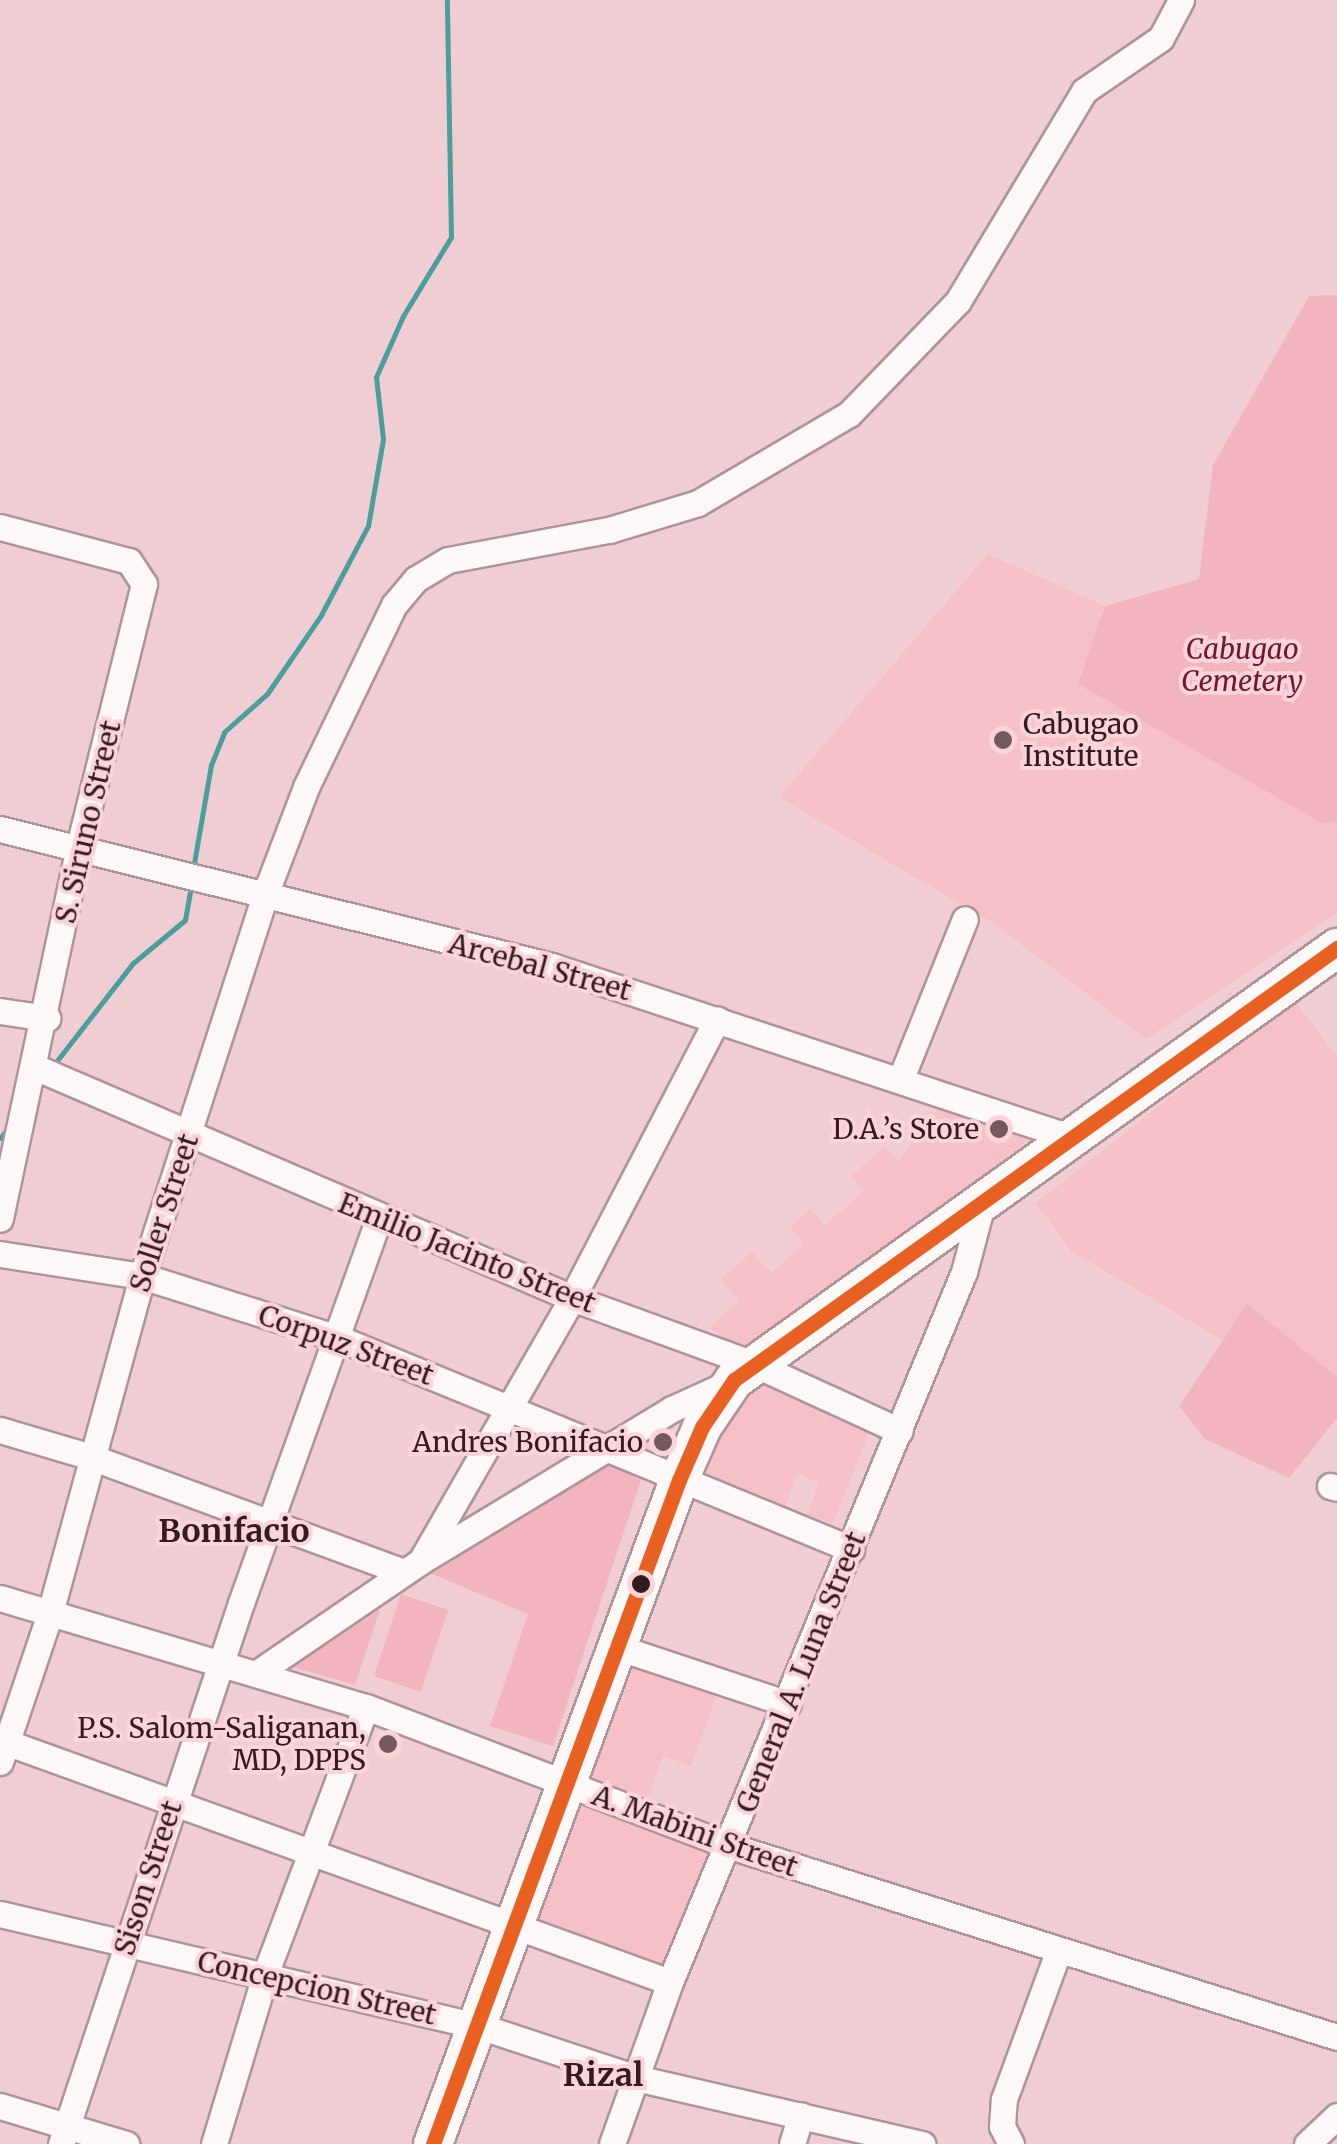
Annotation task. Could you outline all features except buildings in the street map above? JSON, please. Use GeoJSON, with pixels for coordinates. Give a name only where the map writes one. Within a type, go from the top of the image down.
{"type":"FeatureCollection","features":[{"type":"Feature","properties":{"kind":"highway"},"geometry":{"type":"LineString","coordinates":[[434,2144],[702,1427],[745,1373],[984,1197],[1337,948]]}},
{"type":"Feature","properties":{"kind":"street","name":"Soller Street"},"geometry":{"type":"LineString","coordinates":[[2,1748],[50,1613],[142,1276],[266,892],[306,786],[394,605],[429,568],[468,554],[609,530],[698,503],[750,477],[874,395],[958,301],[1084,91],[1161,38],[1181,0]]}},
{"type":"Feature","properties":{"kind":"street","name":"S. Siruno Street"},"geometry":{"type":"LineString","coordinates":[[0,527],[129,561],[144,584],[78,850],[47,1018],[1,1210]]}},
{"type":"Feature","properties":{"kind":"street","name":"Arcebal Street"},"geometry":{"type":"LineString","coordinates":[[0,829],[552,966],[901,1078],[1070,1137]]}},
{"type":"Feature","properties":{"kind":"street"},"geometry":{"type":"LineString","coordinates":[[901,1078],[965,919]]}},
{"type":"Feature","properties":{"kind":"street"},"geometry":{"type":"LineString","coordinates":[[0,1010],[47,1018]]}},
{"type":"Feature","properties":{"kind":"street"},"geometry":{"type":"LineString","coordinates":[[412,1567],[572,1298],[718,1020]]}},
{"type":"Feature","properties":{"kind":"street","name":"Emilio Jacinto Street"},"geometry":{"type":"LineString","coordinates":[[36,1068],[745,1373],[900,1432]]}},
{"type":"Feature","properties":{"kind":"street","name":"General A. Luna Street"},"geometry":{"type":"LineString","coordinates":[[612,2144],[670,1982],[730,1846],[964,1272],[984,1197]]}},
{"type":"Feature","properties":{"kind":"street","name":"Sison Street"},"geometry":{"type":"LineString","coordinates":[[64,2136],[173,1801],[379,1218]]}},
{"type":"Feature","properties":{"kind":"street","name":"Corpuz Street"},"geometry":{"type":"LineString","coordinates":[[0,1254],[142,1276],[338,1338],[851,1549]]}},
{"type":"Feature","properties":{"kind":"street"},"geometry":{"type":"LineString","coordinates":[[257,1673],[412,1567],[672,1409],[745,1373]]}},
{"type":"Feature","properties":{"kind":"street"},"geometry":{"type":"LineString","coordinates":[[0,1430],[91,1456],[272,1523],[412,1567]]}},
{"type":"Feature","properties":{"kind":"street","name":"A. Mabini Street"},"geometry":{"type":"LineString","coordinates":[[0,1598],[222,1667],[257,1673],[366,1706],[730,1846],[1337,2037]]}},
{"type":"Feature","properties":{"kind":"street"},"geometry":{"type":"LineString","coordinates":[[618,1647],[788,1704]]}},
{"type":"Feature","properties":{"kind":"street"},"geometry":{"type":"LineString","coordinates":[[214,2144],[265,1975],[366,1706]]}},
{"type":"Feature","properties":{"kind":"street"},"geometry":{"type":"LineString","coordinates":[[2,1748],[173,1801],[670,1982]]}},
{"type":"Feature","properties":{"kind":"street","name":"Concepcion Street"},"geometry":{"type":"LineString","coordinates":[[0,1914],[479,2026],[636,2078],[923,2144]]}},
{"type":"Feature","properties":{"kind":"street"},"geometry":{"type":"LineString","coordinates":[[1011,2144],[1002,2126],[1004,2100],[1058,1952]]}},
{"type":"Feature","properties":{"kind":"street"},"geometry":{"type":"LineString","coordinates":[[0,2106],[64,2136],[126,2144]]}},
{"type":"Feature","properties":{"kind":"street"},"geometry":{"type":"LineString","coordinates":[[792,2144],[801,2116]]}},
{"type":"Feature","properties":{"kind":"street"},"geometry":{"type":"LineString","coordinates":[[1307,2144],[1337,2116]]}},
{"type":"Feature","properties":{"kind":"shaded area","name":"Cabugao Institute"},"geometry":{"type":"Polygon","coordinates":[[[988,554],[1105,606],[1079,684],[1322,823],[1337,821],[1337,913],[1146,1039],[996,925],[779,797],[988,554]]]}},
{"type":"Feature","properties":{"kind":"shaded area"},"geometry":{"type":"Polygon","coordinates":[[[1294,1000],[1337,1056],[1337,1377],[1247,1305],[1222,1340],[1071,1251],[1036,1203],[1294,1000]]]}},
{"type":"Feature","properties":{"kind":"shaded area"},"geometry":{"type":"Polygon","coordinates":[[[947,1097],[1040,1130],[944,1209],[743,1355],[710,1327],[739,1301],[721,1279],[752,1252],[771,1273],[804,1244],[790,1227],[810,1209],[825,1225],[864,1191],[851,1176],[885,1146],[898,1161],[947,1097]]]}},
{"type":"Feature","properties":{"kind":"shaded area"},"geometry":{"type":"Polygon","coordinates":[[[763,1382],[871,1428],[833,1523],[807,1515],[819,1483],[798,1473],[783,1513],[697,1475],[728,1405],[763,1382]]]}},
{"type":"Feature","properties":{"kind":"shaded area"},"geometry":{"type":"Polygon","coordinates":[[[630,1656],[719,1689],[691,1766],[663,1756],[646,1802],[586,1780],[630,1656]]]}},
{"type":"Feature","properties":{"kind":"shaded area"},"geometry":{"type":"Polygon","coordinates":[[[583,1798],[712,1850],[667,1970],[531,1918],[583,1798]]]}},
{"type":"Feature","properties":{"kind":"green space","name":"Cabugao Cemetery"},"geometry":{"type":"Polygon","coordinates":[[[1337,295],[1337,821],[1322,823],[1078,684],[1105,606],[1199,579],[1213,465],[1309,296],[1337,295]]]}},
{"type":"Feature","properties":{"kind":"green space"},"geometry":{"type":"Polygon","coordinates":[[[1247,1304],[1337,1377],[1337,1418],[1289,1478],[1205,1439],[1179,1406],[1247,1304]]]}},
{"type":"Feature","properties":{"kind":"green space"},"geometry":{"type":"Polygon","coordinates":[[[609,1460],[641,1480],[553,1746],[490,1726],[528,1614],[432,1574],[609,1460]]]}},
{"type":"Feature","properties":{"kind":"green space"},"geometry":{"type":"Polygon","coordinates":[[[401,1594],[448,1610],[421,1692],[374,1676],[401,1594]]]}},
{"type":"Feature","properties":{"kind":"green space"},"geometry":{"type":"Polygon","coordinates":[[[380,1609],[355,1685],[293,1667],[380,1609]]]}},
{"type":"Feature","properties":{"kind":"waterway"},"geometry":{"type":"LineString","coordinates":[[193,869],[211,765],[224,732],[267,694],[321,615],[368,526],[383,439],[376,377],[403,316],[451,237],[447,0]]}},
{"type":"Feature","properties":{"kind":"waterway"},"geometry":{"type":"LineString","coordinates":[[52,1067],[133,963],[185,920],[191,885]]}},
{"type":"Feature","properties":{"kind":"waterway"},"geometry":{"type":"LineString","coordinates":[[0,1138],[8,1128]]}},
{"type":"Feature","properties":{"kind":"transit line"},"geometry":{"type":"LineString","coordinates":[[433,2144],[679,1480],[702,1427],[734,1380],[1337,948]]}},
{"type":"Feature","properties":{"kind":"place","name":"Cabugao Institute"},"geometry":{"type":"Point","coordinates":[1003,740]}},
{"type":"Feature","properties":{"kind":"place","name":"D.A.’s Store"},"geometry":{"type":"Point","coordinates":[999,1129]}},
{"type":"Feature","properties":{"kind":"place","name":"Andres Bonifacio"},"geometry":{"type":"Point","coordinates":[663,1442]}},
{"type":"Feature","properties":{"kind":"place","name":"P.S. Salom-Saliganan, MD, DPPS"},"geometry":{"type":"Point","coordinates":[388,1744]}},
{"type":"Feature","properties":{"kind":"district","name":"Bonifacio"},"geometry":{"type":"Point","coordinates":[234,1531]}},
{"type":"Feature","properties":{"kind":"district","name":"Rizal"},"geometry":{"type":"Point","coordinates":[603,2075]}}]}
